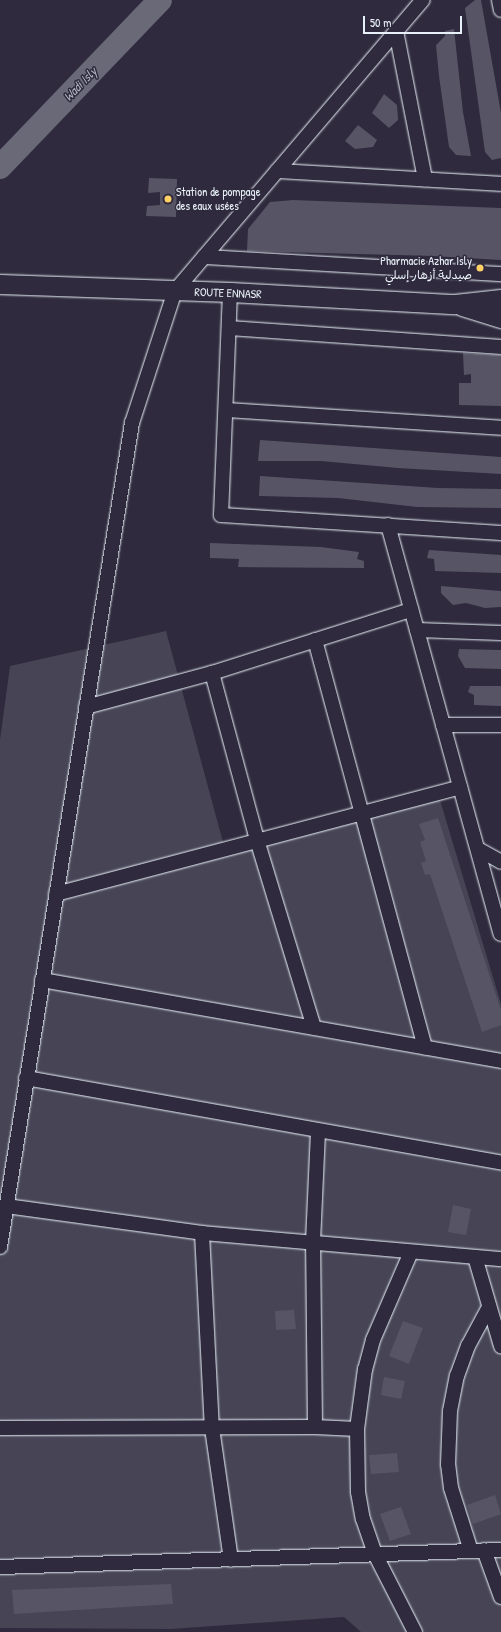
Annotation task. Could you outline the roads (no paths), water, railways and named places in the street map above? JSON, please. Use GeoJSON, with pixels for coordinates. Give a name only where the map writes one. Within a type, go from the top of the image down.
{"type":"FeatureCollection","features":[{"type":"Feature","properties":{"kind":"main road","name":"ROUTE ENNASR"},"geometry":{"type":"LineString","coordinates":[[0,284],[230,292],[455,304],[501,299]]}},
{"type":"Feature","properties":{"kind":"main road","name":"ROUTE ENNASR"},"geometry":{"type":"LineString","coordinates":[[455,304],[501,318]]}},
{"type":"Feature","properties":{"kind":"street"},"geometry":{"type":"LineString","coordinates":[[0,1247],[132,423],[175,291],[423,0]]}},
{"type":"Feature","properties":{"kind":"street"},"geometry":{"type":"LineString","coordinates":[[396,31],[425,180]]}},
{"type":"Feature","properties":{"kind":"street"},"geometry":{"type":"LineString","coordinates":[[277,171],[501,184]]}},
{"type":"Feature","properties":{"kind":"street"},"geometry":{"type":"LineString","coordinates":[[204,257],[501,274]]}},
{"type":"Feature","properties":{"kind":"street"},"geometry":{"type":"LineString","coordinates":[[230,292],[221,515],[501,533]]}},
{"type":"Feature","properties":{"kind":"street"},"geometry":{"type":"LineString","coordinates":[[229,328],[501,347]]}},
{"type":"Feature","properties":{"kind":"street"},"geometry":{"type":"LineString","coordinates":[[226,410],[501,428]]}},
{"type":"Feature","properties":{"kind":"street"},"geometry":{"type":"LineString","coordinates":[[388,525],[501,934]]}},
{"type":"Feature","properties":{"kind":"street"},"geometry":{"type":"LineString","coordinates":[[86,707],[212,672],[411,610]]}},
{"type":"Feature","properties":{"kind":"street"},"geometry":{"type":"LineString","coordinates":[[417,630],[501,633]]}},
{"type":"Feature","properties":{"kind":"street"},"geometry":{"type":"LineString","coordinates":[[315,640],[425,1048]]}},
{"type":"Feature","properties":{"kind":"street"},"geometry":{"type":"LineString","coordinates":[[212,672],[257,840],[314,1028]]}},
{"type":"Feature","properties":{"kind":"street"},"geometry":{"type":"LineString","coordinates":[[443,725],[501,725]]}},
{"type":"Feature","properties":{"kind":"street"},"geometry":{"type":"LineString","coordinates":[[56,894],[460,786]]}},
{"type":"Feature","properties":{"kind":"street"},"geometry":{"type":"LineString","coordinates":[[478,849],[501,862]]}},
{"type":"Feature","properties":{"kind":"street"},"geometry":{"type":"LineString","coordinates":[[42,980],[501,1061]]}},
{"type":"Feature","properties":{"kind":"street"},"geometry":{"type":"LineString","coordinates":[[26,1078],[318,1132],[501,1163]]}},
{"type":"Feature","properties":{"kind":"street"},"geometry":{"type":"LineString","coordinates":[[315,1427],[313,1242],[318,1132]]}},
{"type":"Feature","properties":{"kind":"street"},"geometry":{"type":"LineString","coordinates":[[6,1206],[202,1233],[501,1259]]}},
{"type":"Feature","properties":{"kind":"street"},"geometry":{"type":"LineString","coordinates":[[202,1233],[212,1428],[231,1560]]}},
{"type":"Feature","properties":{"kind":"street"},"geometry":{"type":"LineString","coordinates":[[411,1252],[373,1340],[366,1368],[357,1429],[358,1492],[363,1519],[375,1554],[415,1632]]}},
{"type":"Feature","properties":{"kind":"street"},"geometry":{"type":"LineString","coordinates":[[475,1257],[501,1346]]}},
{"type":"Feature","properties":{"kind":"street"},"geometry":{"type":"LineString","coordinates":[[489,1307],[468,1346],[457,1376],[450,1411],[448,1465],[451,1488],[477,1550],[501,1597]]}},
{"type":"Feature","properties":{"kind":"street"},"geometry":{"type":"LineString","coordinates":[[0,1428],[315,1427],[357,1429]]}},
{"type":"Feature","properties":{"kind":"street"},"geometry":{"type":"LineString","coordinates":[[0,1567],[501,1550]]}},
{"type":"Feature","properties":{"kind":"waterway","name":"Wadi Isly"},"geometry":{"type":"LineString","coordinates":[[0,167],[160,0]]}},
{"type":"Feature","properties":{"kind":"place","name":"Station de pompage des eaux usées"},"geometry":{"type":"Point","coordinates":[168,199]}},
{"type":"Feature","properties":{"kind":"place","name":"Pharmacie Azhar Isly صيدلية أزهار إسلي"},"geometry":{"type":"Point","coordinates":[480,268]}}]}
